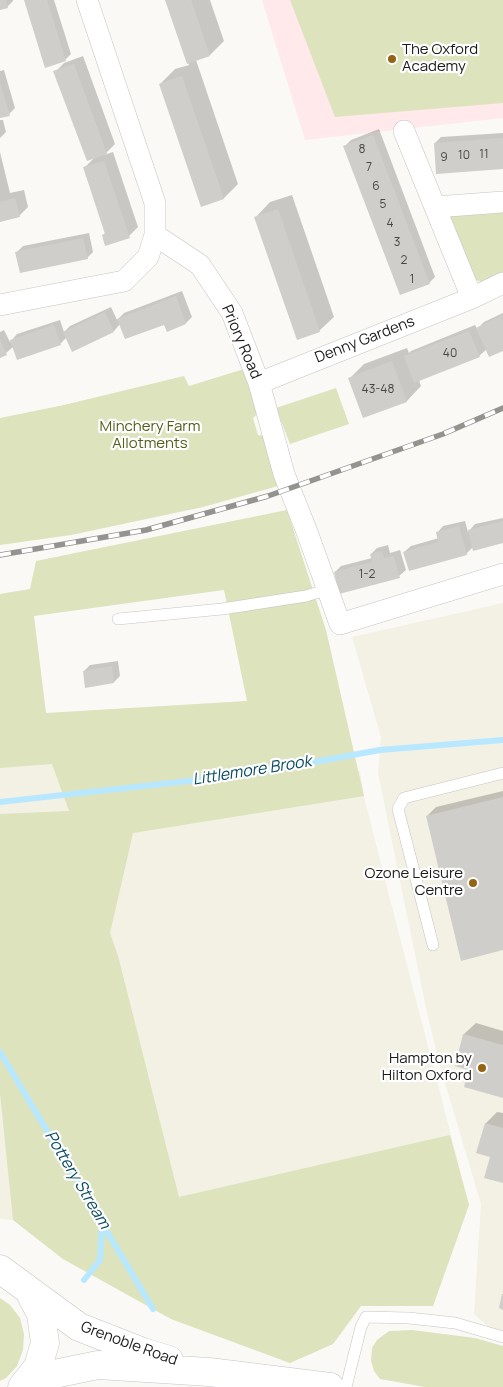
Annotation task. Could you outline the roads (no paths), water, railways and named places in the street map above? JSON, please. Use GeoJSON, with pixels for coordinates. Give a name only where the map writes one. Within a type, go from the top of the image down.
{"type":"FeatureCollection","features":[{"type":"Feature","properties":{"kind":"street"},"geometry":{"type":"LineString","coordinates":[[0,305],[124,281],[148,257],[155,236],[155,203],[86,0]]}},
{"type":"Feature","properties":{"kind":"street"},"geometry":{"type":"LineString","coordinates":[[404,130],[472,298]]}},
{"type":"Feature","properties":{"kind":"street"},"geometry":{"type":"LineString","coordinates":[[435,208],[503,202]]}},
{"type":"Feature","properties":{"kind":"street","name":"Priory Road"},"geometry":{"type":"LineString","coordinates":[[155,236],[200,265],[232,313],[258,382],[284,474],[340,624],[503,574]]}},
{"type":"Feature","properties":{"kind":"street","name":"Denny Gardens"},"geometry":{"type":"LineString","coordinates":[[258,382],[472,298],[503,282]]}},
{"type":"Feature","properties":{"kind":"street","name":"Grenoble Road"},"geometry":{"type":"LineString","coordinates":[[0,1269],[79,1327],[143,1352],[209,1372]]}},
{"type":"Feature","properties":{"kind":"street"},"geometry":{"type":"LineString","coordinates":[[22,1387],[38,1367],[44,1343],[41,1314],[29,1291]]}},
{"type":"Feature","properties":{"kind":"street","name":"Grenoble Road"},"geometry":{"type":"LineString","coordinates":[[30,1387],[54,1374],[98,1365],[209,1372],[330,1387]]}},
{"type":"Feature","properties":{"kind":"lane"},"geometry":{"type":"LineString","coordinates":[[118,620],[306,596],[326,590]]}},
{"type":"Feature","properties":{"kind":"lane"},"geometry":{"type":"LineString","coordinates":[[434,945],[398,809],[404,798],[503,773]]}},
{"type":"Feature","properties":{"kind":"lane"},"geometry":{"type":"LineString","coordinates":[[346,1387],[361,1327],[366,1317],[409,1318],[455,1323],[503,1337]]}},
{"type":"Feature","properties":{"kind":"waterway","name":"Littlemore Brook"},"geometry":{"type":"LineString","coordinates":[[0,802],[243,775],[380,750],[503,740]]}},
{"type":"Feature","properties":{"kind":"waterway","name":"Pottery Stream"},"geometry":{"type":"LineString","coordinates":[[0,1052],[153,1309]]}},
{"type":"Feature","properties":{"kind":"waterway"},"geometry":{"type":"LineString","coordinates":[[84,1280],[100,1260],[102,1222]]}},
{"type":"Feature","properties":{"kind":"railway"},"geometry":{"type":"LineString","coordinates":[[0,555],[146,530],[268,496],[443,434],[503,408]]}},
{"type":"Feature","properties":{"kind":"place","name":"The Oxford Academy"},"geometry":{"type":"Point","coordinates":[392,59]}},
{"type":"Feature","properties":{"kind":"place","name":"Ozone Leisure Centre"},"geometry":{"type":"Point","coordinates":[473,883]}},
{"type":"Feature","properties":{"kind":"place","name":"Hampton by Hilton Oxford"},"geometry":{"type":"Point","coordinates":[482,1068]}},
{"type":"Feature","properties":{"kind":"park label","name":"Minchery Farm Allotments"},"geometry":{"type":"Point","coordinates":[150,436]}}]}
